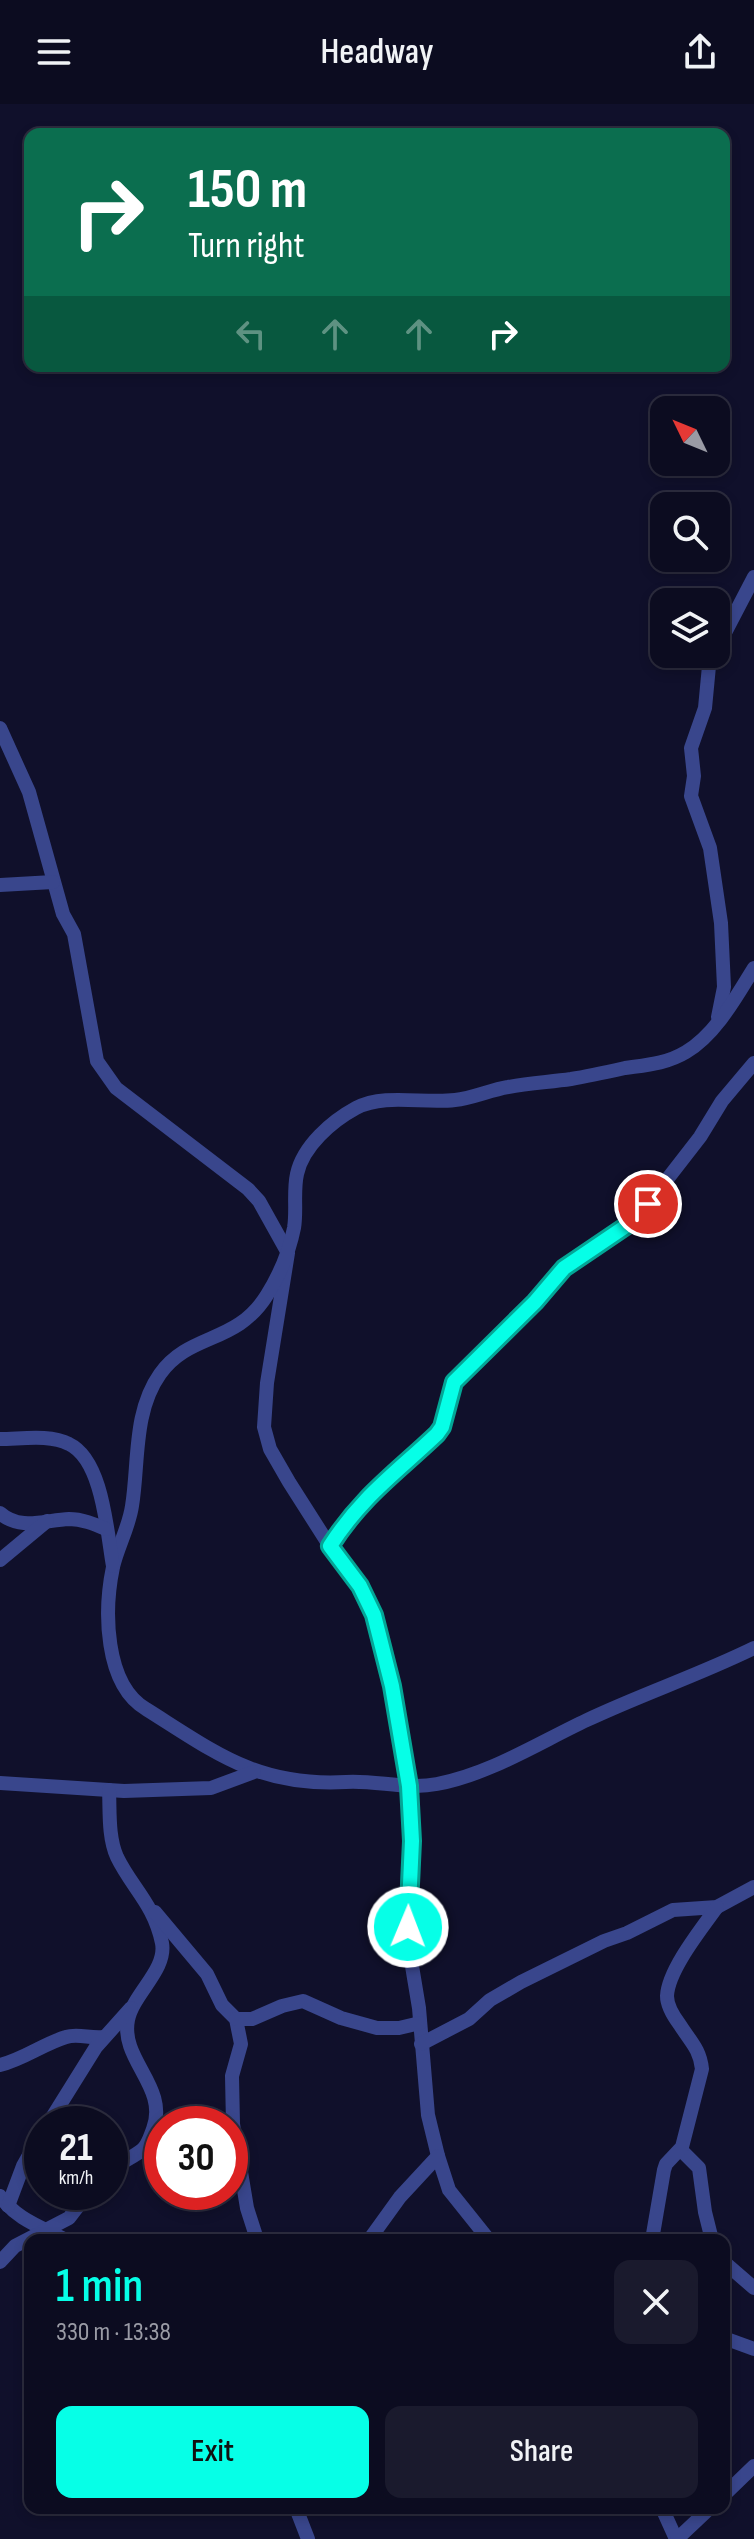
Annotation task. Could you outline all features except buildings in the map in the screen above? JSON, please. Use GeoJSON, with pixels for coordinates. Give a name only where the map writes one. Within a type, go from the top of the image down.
{"type":"FeatureCollection","features":[{"type":"Feature","properties":{"kind":"street"},"geometry":{"type":"LineString","coordinates":[[730,623],[754,577]]}},
{"type":"Feature","properties":{"kind":"street"},"geometry":{"type":"LineString","coordinates":[[709,668],[705,708],[691,748],[694,776],[691,796],[710,848],[721,923],[724,987],[716,1024]]}},
{"type":"Feature","properties":{"kind":"street"},"geometry":{"type":"LineString","coordinates":[[0,728],[29,792],[63,914],[74,934],[97,1061],[116,1088],[248,1189],[259,1201],[288,1253]]}},
{"type":"Feature","properties":{"kind":"street"},"geometry":{"type":"LineString","coordinates":[[0,885],[53,882]]}},
{"type":"Feature","properties":{"kind":"street"},"geometry":{"type":"LineString","coordinates":[[484,2234],[449,2190],[428,2115],[420,2023],[409,1948],[412,1841],[409,1786],[398,1714],[374,1615],[360,1586],[330,1546],[270,1449],[264,1427],[267,1383],[295,1222],[297,1172],[308,1150],[322,1133],[360,1105],[381,1100],[459,1100],[509,1086],[659,1064],[686,1052],[716,1024],[754,968]]}},
{"type":"Feature","properties":{"kind":"street"},"geometry":{"type":"LineString","coordinates":[[330,1546],[342,1527],[382,1481],[437,1434],[442,1427],[454,1382],[535,1302],[564,1268],[629,1224],[648,1204],[700,1137],[722,1101],[754,1063]]}},
{"type":"Feature","properties":{"kind":"street"},"geometry":{"type":"LineString","coordinates":[[288,1253],[264,1299],[251,1316],[235,1329],[189,1347],[175,1356],[153,1384],[138,1437],[131,1516],[113,1567],[107,1626],[115,1666],[125,1691],[139,1705],[199,1744],[254,1772],[316,1784],[433,1785],[476,1774],[587,1720],[754,1648]]}},
{"type":"Feature","properties":{"kind":"street"},"geometry":{"type":"LineString","coordinates":[[0,1439],[52,1439],[70,1444],[81,1453],[89,1463],[100,1495],[113,1567]]}},
{"type":"Feature","properties":{"kind":"street"},"geometry":{"type":"LineString","coordinates":[[0,1513],[7,1519],[26,1524],[72,1519],[106,1529]]}},
{"type":"Feature","properties":{"kind":"street"},"geometry":{"type":"LineString","coordinates":[[0,1560],[47,1521]]}},
{"type":"Feature","properties":{"kind":"street"},"geometry":{"type":"LineString","coordinates":[[0,1783],[109,1790],[211,1788],[254,1772]]}},
{"type":"Feature","properties":{"kind":"street"},"geometry":{"type":"LineString","coordinates":[[109,1790],[111,1834],[117,1856],[149,1905],[207,1974],[222,2005],[236,2019],[241,2044],[232,2076],[233,2124],[247,2208],[255,2234]]}},
{"type":"Feature","properties":{"kind":"street"},"geometry":{"type":"LineString","coordinates":[[421,2044],[469,2019],[490,2000],[511,1988],[604,1941],[673,1910],[717,1907],[754,1887]]}},
{"type":"Feature","properties":{"kind":"street"},"geometry":{"type":"LineString","coordinates":[[128,2158],[144,2149],[151,2137],[158,2111],[157,2101],[130,2045],[127,2023],[159,1963],[163,1946],[149,1905]]}},
{"type":"Feature","properties":{"kind":"street"},"geometry":{"type":"LineString","coordinates":[[653,2234],[664,2170],[681,2150],[702,2069],[701,2056],[673,2014],[667,1994],[683,1958],[717,1907]]}},
{"type":"Feature","properties":{"kind":"street"},"geometry":{"type":"LineString","coordinates":[[236,2019],[252,2019],[298,2001],[377,2028],[399,2028],[420,2023]]}},
{"type":"Feature","properties":{"kind":"street"},"geometry":{"type":"LineString","coordinates":[[60,2106],[104,2037],[134,2005]]}},
{"type":"Feature","properties":{"kind":"street"},"geometry":{"type":"LineString","coordinates":[[0,2065],[71,2035],[94,2039],[104,2037]]}},
{"type":"Feature","properties":{"kind":"street"},"geometry":{"type":"LineString","coordinates":[[681,2150],[699,2168],[710,2234]]}},
{"type":"Feature","properties":{"kind":"street"},"geometry":{"type":"LineString","coordinates":[[373,2234],[400,2197],[438,2156]]}},
{"type":"Feature","properties":{"kind":"street"},"geometry":{"type":"LineString","coordinates":[[24,2164],[4,2201],[51,2234]]}},
{"type":"Feature","properties":{"kind":"street"},"geometry":{"type":"LineString","coordinates":[[38,2234],[69,2218],[75,2210]]}},
{"type":"Feature","properties":{"kind":"street"},"geometry":{"type":"LineString","coordinates":[[0,2262],[24,2241]]}},
{"type":"Feature","properties":{"kind":"street"},"geometry":{"type":"LineString","coordinates":[[730,2267],[754,2288]]}},
{"type":"Feature","properties":{"kind":"street"},"geometry":{"type":"LineString","coordinates":[[730,2340],[754,2349]]}},
{"type":"Feature","properties":{"kind":"street"},"geometry":{"type":"LineString","coordinates":[[730,2489],[754,2466]]}},
{"type":"Feature","properties":{"kind":"street"},"geometry":{"type":"LineString","coordinates":[[298,2514],[308,2539]]}},
{"type":"Feature","properties":{"kind":"street"},"geometry":{"type":"LineString","coordinates":[[665,2514],[676,2539],[703,2514]]}},
{"type":"Feature","properties":{"kind":"route"},"geometry":{"type":"LineString","coordinates":[[408,1927],[412,1841],[409,1786],[398,1714],[374,1615],[360,1586],[330,1546],[342,1527],[382,1481],[437,1434],[442,1427],[454,1382],[535,1302],[564,1268],[611,1238],[648,1204]]}}]}
